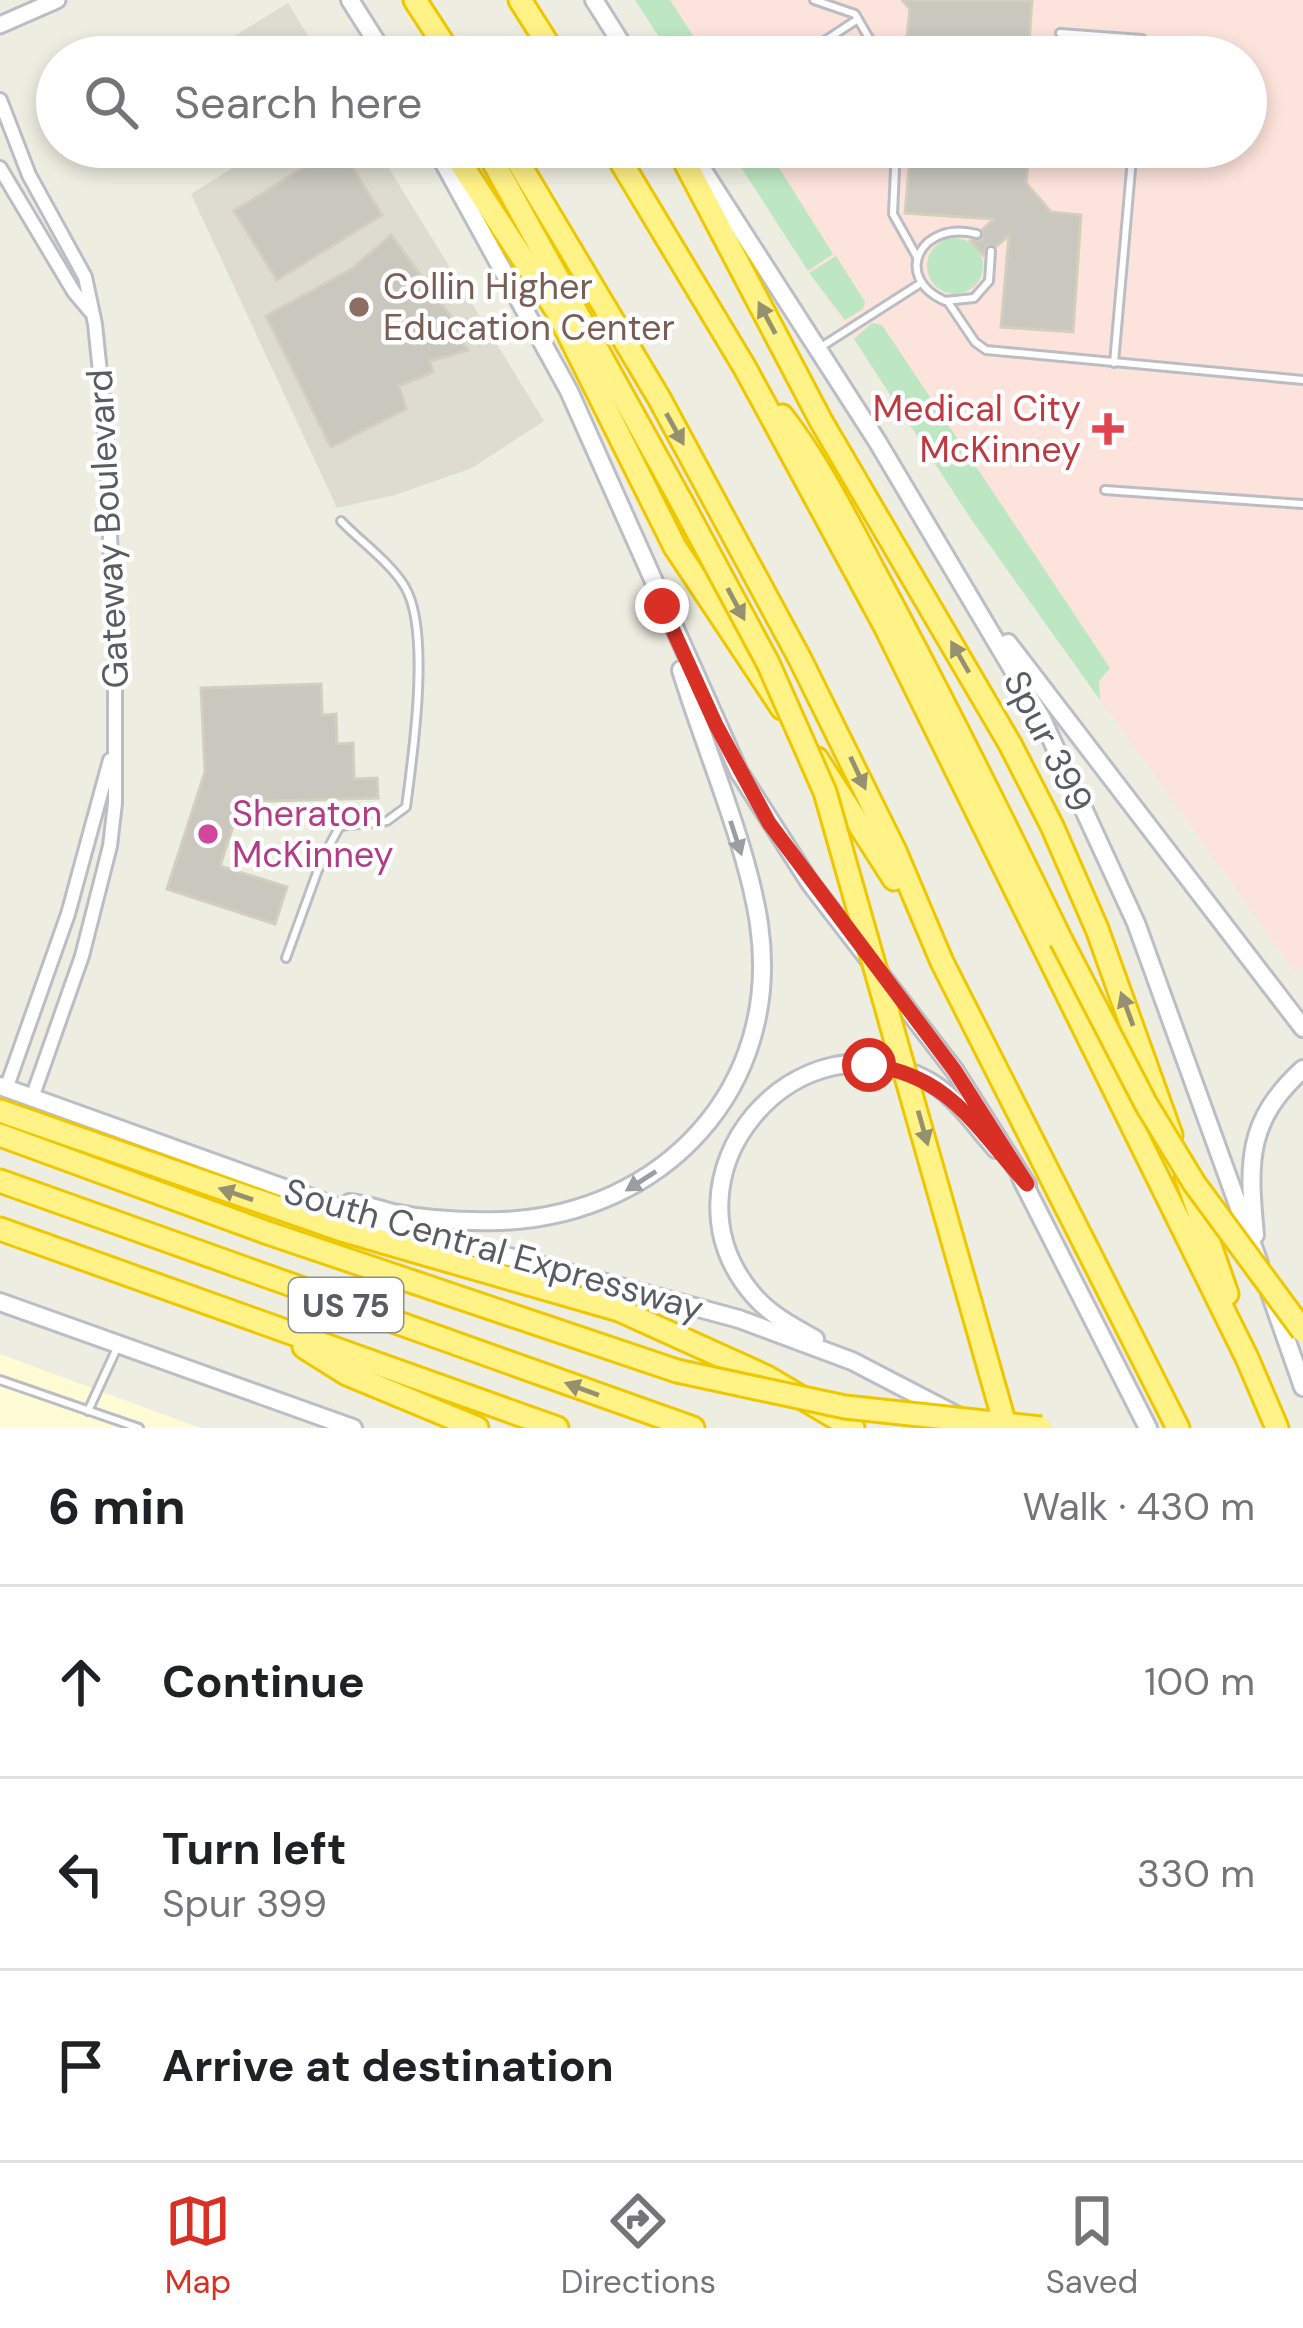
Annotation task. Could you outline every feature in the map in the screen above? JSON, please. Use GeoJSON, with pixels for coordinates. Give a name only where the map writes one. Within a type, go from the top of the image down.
{"type":"FeatureCollection","features":[{"type":"Feature","properties":{"kind":"highway"},"geometry":{"type":"LineString","coordinates":[[405,0],[425,36]]}},
{"type":"Feature","properties":{"kind":"highway"},"geometry":{"type":"LineString","coordinates":[[415,0],[438,36]]}},
{"type":"Feature","properties":{"kind":"highway"},"geometry":{"type":"LineString","coordinates":[[520,0],[543,36]]}},
{"type":"Feature","properties":{"kind":"highway"},"geometry":{"type":"LineString","coordinates":[[464,168],[557,310],[686,566],[862,823],[942,962],[1178,1428]]}},
{"type":"Feature","properties":{"kind":"highway"},"geometry":{"type":"LineString","coordinates":[[497,168],[768,662],[825,792],[1006,1428]]}},
{"type":"Feature","properties":{"kind":"highway"},"geometry":{"type":"LineString","coordinates":[[521,168],[754,570],[895,851],[942,962]]}},
{"type":"Feature","properties":{"kind":"highway"},"geometry":{"type":"LineString","coordinates":[[625,168],[745,368],[903,663],[1277,1428]]}},
{"type":"Feature","properties":{"kind":"highway"},"geometry":{"type":"LineString","coordinates":[[688,168],[821,421],[998,723],[1052,826],[1120,988],[1246,1358]]}},
{"type":"Feature","properties":{"kind":"highway"},"geometry":{"type":"LineString","coordinates":[[745,368],[800,440],[950,710],[1146,1104],[1194,1183],[1303,1331]]}},
{"type":"Feature","properties":{"kind":"highway"},"geometry":{"type":"LineString","coordinates":[[2,1095],[345,1232],[619,1310],[766,1377],[853,1428]]}},
{"type":"Feature","properties":{"kind":"highway"},"geometry":{"type":"LineString","coordinates":[[0,1135],[288,1240],[677,1371],[844,1408],[1041,1428]]}},
{"type":"Feature","properties":{"kind":"highway","name":"US 75"},"geometry":{"type":"LineString","coordinates":[[0,1181],[693,1428]]}},
{"type":"Feature","properties":{"kind":"highway","name":"US 75"},"geometry":{"type":"LineString","coordinates":[[0,1229],[557,1428]]}},
{"type":"Feature","properties":{"kind":"highway"},"geometry":{"type":"LineString","coordinates":[[268,1325],[347,1374],[477,1428]]}},
{"type":"Feature","properties":{"kind":"main road"},"geometry":{"type":"LineString","coordinates":[[350,0],[373,36]]}},
{"type":"Feature","properties":{"kind":"main road"},"geometry":{"type":"LineString","coordinates":[[594,0],[617,36]]}},
{"type":"Feature","properties":{"kind":"main road"},"geometry":{"type":"LineString","coordinates":[[446,168],[568,391],[723,741],[769,823],[955,1071],[1027,1184],[1148,1428]]}},
{"type":"Feature","properties":{"kind":"main road","name":"Spur 399"},"geometry":{"type":"LineString","coordinates":[[702,168],[968,590],[1042,719],[1115,874],[1170,1010],[1303,1388]]}},
{"type":"Feature","properties":{"kind":"main road"},"geometry":{"type":"LineString","coordinates":[[968,590],[1303,1028]]}},
{"type":"Feature","properties":{"kind":"main road"},"geometry":{"type":"LineString","coordinates":[[321,1203],[354,1203],[465,1221],[546,1216],[586,1208],[626,1191],[696,1138],[740,1072],[762,997],[758,917],[662,606]]}},
{"type":"Feature","properties":{"kind":"main road"},"geometry":{"type":"LineString","coordinates":[[852,1361],[766,1308],[736,1270],[725,1243],[722,1184],[730,1153],[748,1118],[772,1094],[818,1071],[857,1065],[901,1069],[934,1084],[956,1102],[1027,1184]]}},
{"type":"Feature","properties":{"kind":"main road"},"geometry":{"type":"LineString","coordinates":[[1258,1260],[1251,1167],[1255,1138],[1280,1090],[1303,1069]]}},
{"type":"Feature","properties":{"kind":"main road","name":"South Central Expressway"},"geometry":{"type":"LineString","coordinates":[[2,1095],[32,1098],[376,1221],[739,1319],[852,1361],[980,1428]]}},
{"type":"Feature","properties":{"kind":"main road"},"geometry":{"type":"LineString","coordinates":[[0,1302],[353,1428]]}},
{"type":"Feature","properties":{"kind":"street"},"geometry":{"type":"LineString","coordinates":[[0,25],[57,0]]}},
{"type":"Feature","properties":{"kind":"street","name":"Gateway Boulevard"},"geometry":{"type":"LineString","coordinates":[[0,100],[28,176],[79,263],[101,361],[115,650],[115,803],[99,900],[32,1098]]}},
{"type":"Feature","properties":{"kind":"street","name":"Gateway Boulevard"},"geometry":{"type":"LineString","coordinates":[[0,168],[90,312]]}},
{"type":"Feature","properties":{"kind":"street","name":"Gateway Boulevard"},"geometry":{"type":"LineString","coordinates":[[2,1095],[68,914],[113,747]]}},
{"type":"Feature","properties":{"kind":"lane"},"geometry":{"type":"LineString","coordinates":[[814,0],[858,19],[868,36]]}},
{"type":"Feature","properties":{"kind":"lane"},"geometry":{"type":"LineString","coordinates":[[832,36],[858,19]]}},
{"type":"Feature","properties":{"kind":"lane"},"geometry":{"type":"LineString","coordinates":[[1060,33],[1101,36]]}},
{"type":"Feature","properties":{"kind":"lane"},"geometry":{"type":"LineString","coordinates":[[895,168],[893,214],[918,259],[922,283],[932,295],[948,302],[967,301],[985,288],[991,274],[991,251]]}},
{"type":"Feature","properties":{"kind":"lane"},"geometry":{"type":"LineString","coordinates":[[1114,363],[1131,168]]}},
{"type":"Feature","properties":{"kind":"lane"},"geometry":{"type":"LineString","coordinates":[[918,259],[928,240],[940,233],[977,234]]}},
{"type":"Feature","properties":{"kind":"lane"},"geometry":{"type":"LineString","coordinates":[[818,349],[922,283]]}},
{"type":"Feature","properties":{"kind":"lane"},"geometry":{"type":"LineString","coordinates":[[948,302],[975,342],[986,350],[1303,380]]}},
{"type":"Feature","properties":{"kind":"lane"},"geometry":{"type":"LineString","coordinates":[[1105,490],[1302,505]]}},
{"type":"Feature","properties":{"kind":"lane"},"geometry":{"type":"LineString","coordinates":[[286,958],[322,859],[340,826],[397,817],[406,807],[408,793],[420,636],[413,603],[402,581],[340,521]]}},
{"type":"Feature","properties":{"kind":"lane"},"geometry":{"type":"LineString","coordinates":[[88,1411],[119,1344]]}},
{"type":"Feature","properties":{"kind":"lane"},"geometry":{"type":"LineString","coordinates":[[0,1380],[139,1428]]}},
{"type":"Feature","properties":{"kind":"shaded area","name":"Medical City McKinney"},"geometry":{"type":"Polygon","coordinates":[[[635,0],[1303,0],[1303,964],[1295,971],[971,519],[742,168],[1267,168],[1267,36],[658,36],[635,0]]]}},
{"type":"Feature","properties":{"kind":"shaded area"},"geometry":{"type":"Polygon","coordinates":[[[288,3],[308,36],[235,36],[288,3]]]}},
{"type":"Feature","properties":{"kind":"shaded area","name":"Collin Higher Education Center"},"geometry":{"type":"Polygon","coordinates":[[[389,168],[544,421],[472,468],[395,495],[337,508],[191,194],[231,169],[389,168]]]}},
{"type":"Feature","properties":{"kind":"shaded area"},"geometry":{"type":"Polygon","coordinates":[[[0,1354],[200,1428],[0,1428],[0,1354]]]}},
{"type":"Feature","properties":{"kind":"green space"},"geometry":{"type":"Polygon","coordinates":[[[635,0],[670,0],[693,36],[658,36],[635,0]]]}},
{"type":"Feature","properties":{"kind":"green space"},"geometry":{"type":"Polygon","coordinates":[[[742,168],[779,168],[833,254],[808,271],[742,168]]]}},
{"type":"Feature","properties":{"kind":"green space"},"geometry":{"type":"Polygon","coordinates":[[[955,238],[975,246],[983,266],[975,286],[955,294],[935,286],[927,266],[935,246],[955,238]]]}},
{"type":"Feature","properties":{"kind":"green space"},"geometry":{"type":"Polygon","coordinates":[[[836,256],[865,302],[863,309],[845,320],[809,273],[836,256]]]}},
{"type":"Feature","properties":{"kind":"green space"},"geometry":{"type":"Polygon","coordinates":[[[872,323],[882,325],[1110,668],[1099,681],[1100,700],[971,519],[854,339],[872,323]]]}},
{"type":"Feature","properties":{"kind":"building"},"geometry":{"type":"Polygon","coordinates":[[[902,0],[1032,0],[1029,36],[907,36],[910,9],[902,0]]]}},
{"type":"Feature","properties":{"kind":"building"},"geometry":{"type":"Polygon","coordinates":[[[303,168],[353,168],[382,215],[277,280],[234,211],[303,168]]]}},
{"type":"Feature","properties":{"kind":"building"},"geometry":{"type":"Polygon","coordinates":[[[909,168],[1028,168],[1026,183],[1051,212],[1081,215],[1073,332],[1001,327],[1009,235],[997,246],[987,245],[983,255],[971,241],[982,239],[983,229],[994,219],[905,213],[909,168]]]}},
{"type":"Feature","properties":{"kind":"building"},"geometry":{"type":"Polygon","coordinates":[[[391,235],[455,322],[448,327],[468,350],[430,361],[433,372],[399,386],[406,409],[331,447],[266,316],[353,268],[391,235]]]}},
{"type":"Feature","properties":{"kind":"building","name":"Sheraton McKinney"},"geometry":{"type":"Polygon","coordinates":[[[321,684],[322,715],[336,714],[337,744],[353,743],[354,779],[377,778],[378,798],[241,802],[220,866],[287,887],[275,924],[167,889],[205,772],[201,688],[321,684]]]}},
{"type":"Feature","properties":{"kind":"place","name":"Collin Higher Education Center"},"geometry":{"type":"Point","coordinates":[359,307]}},
{"type":"Feature","properties":{"kind":"place","name":"Medical City McKinney"},"geometry":{"type":"Point","coordinates":[1108,429]}},
{"type":"Feature","properties":{"kind":"place","name":"Sheraton McKinney"},"geometry":{"type":"Point","coordinates":[208,834]}},
{"type":"Feature","properties":{"kind":"route"},"geometry":{"type":"LineString","coordinates":[[662,606],[739,772],[769,823],[955,1071],[1027,1184],[956,1102],[934,1084],[901,1069],[869,1065]]}}]}
